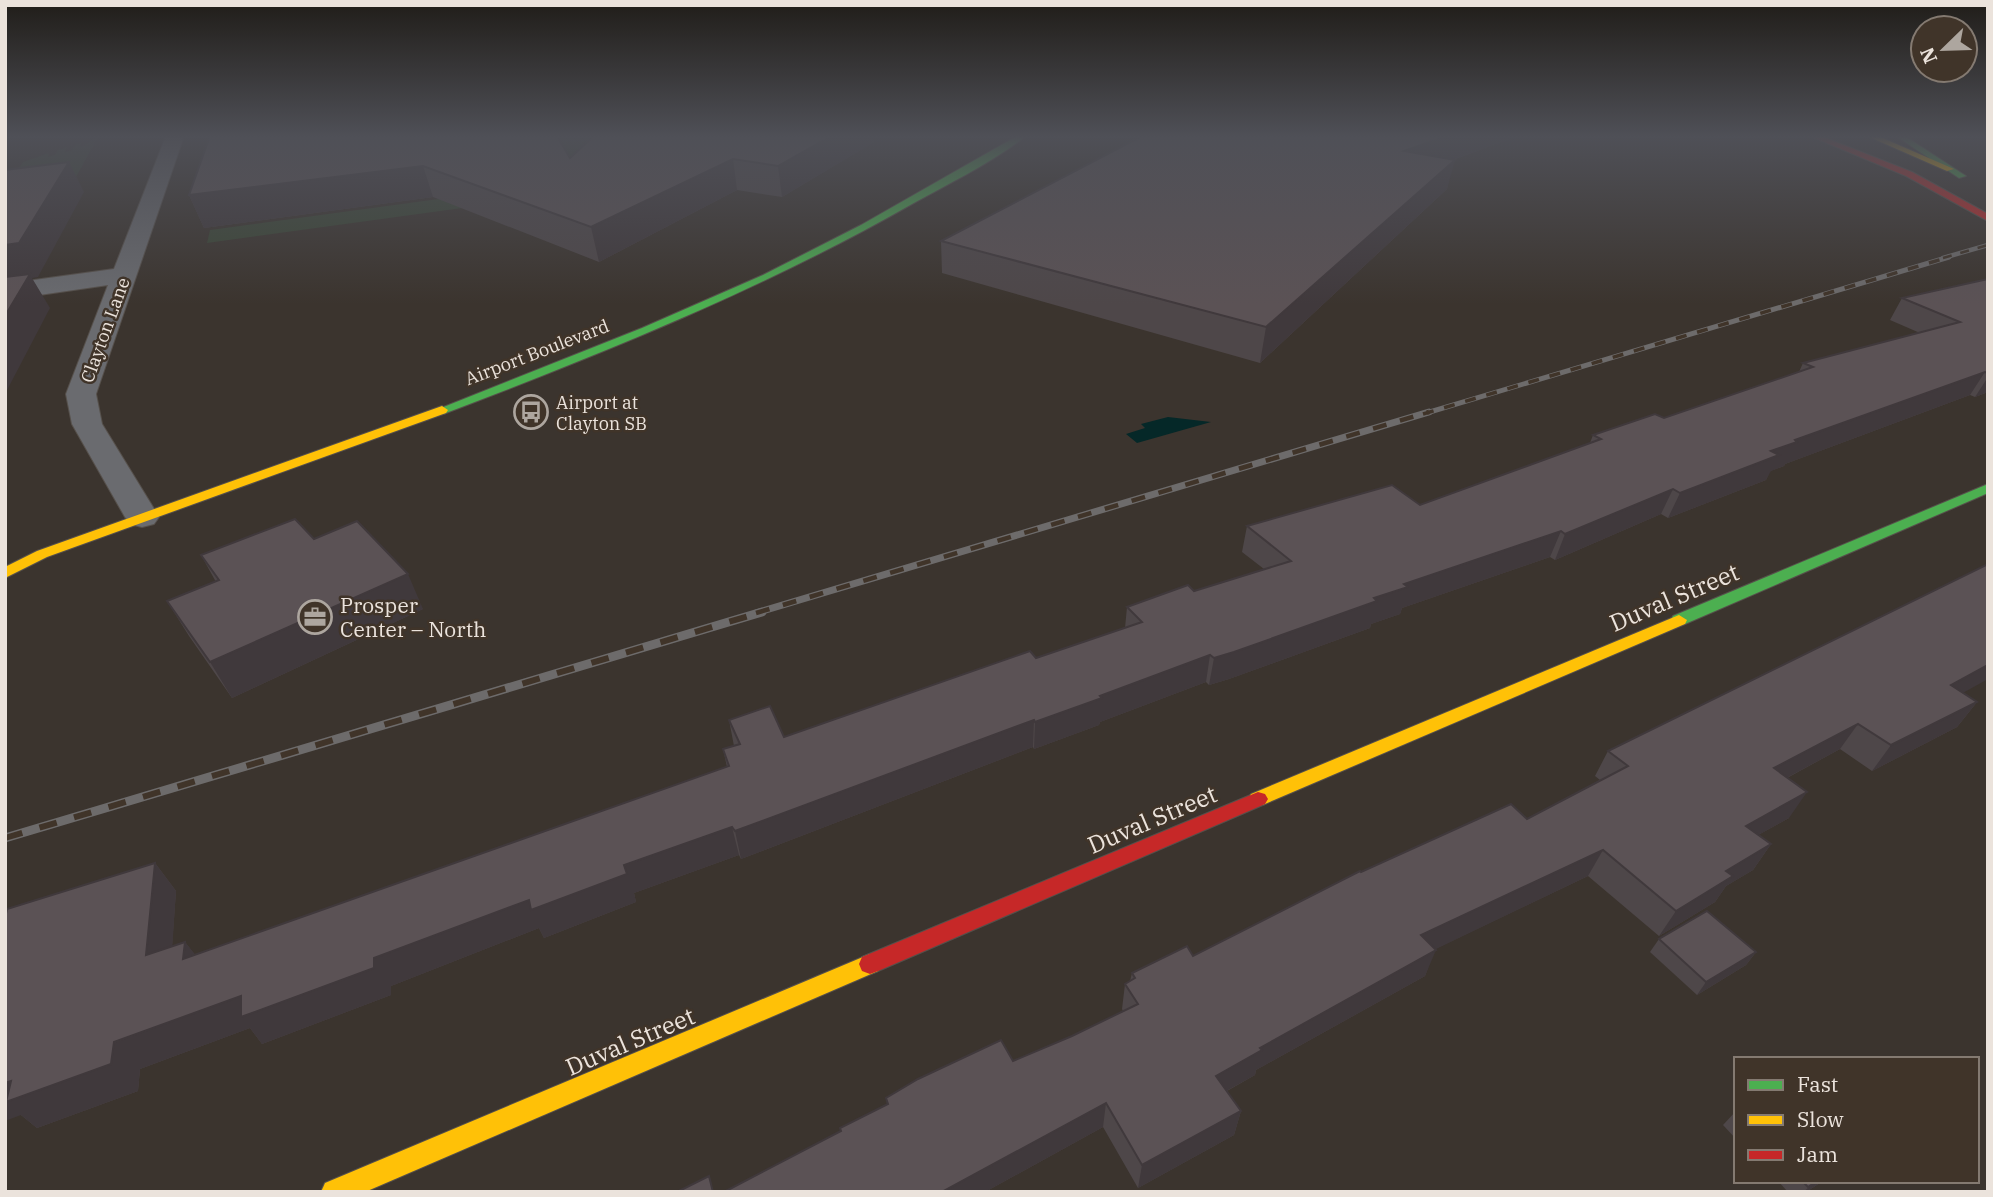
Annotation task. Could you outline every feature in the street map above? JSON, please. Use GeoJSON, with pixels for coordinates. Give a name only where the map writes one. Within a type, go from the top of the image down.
{"type":"FeatureCollection","features":[{"type":"Feature","properties":{"kind":"main road","name":"Airport Boulevard"},"geometry":{"type":"LineString","coordinates":[[5,573],[42,554],[418,419],[678,318],[882,219],[928,192]]}},
{"type":"Feature","properties":{"kind":"main road"},"geometry":{"type":"LineString","coordinates":[[1941,192],[1988,218]]}},
{"type":"Feature","properties":{"kind":"main road","name":"Duval Street"},"geometry":{"type":"LineString","coordinates":[[334,1192],[1988,488]]}},
{"type":"Feature","properties":{"kind":"main road","name":"Airport Boulevard"},"geometry":{"type":"LineString","coordinates":[[5,560],[42,554]]}},
{"type":"Feature","properties":{"kind":"street","name":"Clayton Lane"},"geometry":{"type":"LineString","coordinates":[[142,517],[87,424],[81,394],[155,192]]}},
{"type":"Feature","properties":{"kind":"street"},"geometry":{"type":"LineString","coordinates":[[5,292],[126,275]]}},
{"type":"Feature","properties":{"kind":"green space"},"geometry":{"type":"Polygon","coordinates":[[[490,192],[555,192],[550,196],[207,243],[210,230],[490,192]]]}},
{"type":"Feature","properties":{"kind":"water"},"geometry":{"type":"Polygon","coordinates":[[[1168,417],[1211,422],[1137,443],[1126,434],[1145,428],[1141,424],[1168,417]]]}},
{"type":"Feature","properties":{"kind":"building"},"geometry":{"type":"Polygon","coordinates":[[[5,192],[51,192],[19,243],[5,245],[5,192]]]}},
{"type":"Feature","properties":{"kind":"building"},"geometry":{"type":"Polygon","coordinates":[[[190,192],[214,192],[189,195],[190,192]]]}},
{"type":"Feature","properties":{"kind":"building"},"geometry":{"type":"Polygon","coordinates":[[[494,192],[664,192],[591,227],[494,192]]]}},
{"type":"Feature","properties":{"kind":"building"},"geometry":{"type":"Polygon","coordinates":[[[1035,192],[1419,192],[1266,327],[941,241],[1035,192]]]}},
{"type":"Feature","properties":{"kind":"building"},"geometry":{"type":"Polygon","coordinates":[[[30,274],[5,316],[5,277],[30,274]]]}},
{"type":"Feature","properties":{"kind":"building"},"geometry":{"type":"Polygon","coordinates":[[[1988,279],[1988,373],[1795,440],[1797,442],[1771,451],[1779,455],[1680,493],[1673,489],[1565,534],[1561,531],[1404,584],[1408,587],[1374,598],[1377,601],[1234,652],[1214,658],[1210,655],[1100,696],[1102,698],[1035,722],[1034,720],[735,831],[732,827],[624,865],[627,874],[531,910],[529,900],[374,958],[374,968],[241,1017],[241,996],[114,1042],[111,1064],[6,1102],[11,1081],[5,1083],[7,909],[155,863],[146,955],[185,942],[183,959],[729,766],[723,749],[740,744],[729,720],[770,706],[784,737],[1030,651],[1036,658],[1142,622],[1127,607],[1188,585],[1194,591],[1291,561],[1247,526],[1392,485],[1420,505],[1601,439],[1593,435],[1655,414],[1664,418],[1813,367],[1803,363],[1960,322],[1902,298],[1988,279]]]}},
{"type":"Feature","properties":{"kind":"building"},"geometry":{"type":"Polygon","coordinates":[[[295,519],[314,539],[357,521],[408,574],[210,662],[167,601],[219,580],[201,555],[295,519]]]}},
{"type":"Feature","properties":{"kind":"building"},"geometry":{"type":"Polygon","coordinates":[[[1988,564],[1988,665],[1951,685],[1977,702],[1891,745],[1858,724],[1774,768],[1807,792],[1746,826],[1771,844],[1726,871],[1733,876],[1676,911],[1603,850],[1421,935],[1436,950],[1260,1048],[1262,1050],[1216,1076],[1241,1111],[1142,1165],[1106,1103],[942,1192],[724,1192],[888,1104],[886,1098],[918,1079],[1001,1040],[1013,1061],[1138,1004],[1125,984],[1135,978],[1132,973],[1187,946],[1193,956],[1360,871],[1511,804],[1527,819],[1628,766],[1608,751],[1988,564]]]}},
{"type":"Feature","properties":{"kind":"building"},"geometry":{"type":"Polygon","coordinates":[[[1707,911],[1756,952],[1706,982],[1659,939],[1707,911]]]}},
{"type":"Feature","properties":{"kind":"building"},"geometry":{"type":"Polygon","coordinates":[[[709,1176],[713,1192],[677,1192],[709,1176]]]}},
{"type":"Feature","properties":{"kind":"railway"},"geometry":{"type":"LineString","coordinates":[[1943,258],[1988,245]]}},
{"type":"Feature","properties":{"kind":"railway"},"geometry":{"type":"LineString","coordinates":[[1423,414],[1949,257]]}},
{"type":"Feature","properties":{"kind":"railway"},"geometry":{"type":"LineString","coordinates":[[756,613],[1429,412]]}},
{"type":"Feature","properties":{"kind":"railway"},"geometry":{"type":"LineString","coordinates":[[5,838],[762,612]]}},
{"type":"Feature","properties":{"kind":"traffic: fast"},"geometry":{"type":"LineString","coordinates":[[442,410],[646,331],[727,296],[800,261],[928,192]]}},
{"type":"Feature","properties":{"kind":"traffic: fast"},"geometry":{"type":"LineString","coordinates":[[1679,620],[1988,488]]}},
{"type":"Feature","properties":{"kind":"traffic: slow"},"geometry":{"type":"LineString","coordinates":[[5,573],[42,554],[442,410]]}},
{"type":"Feature","properties":{"kind":"traffic: slow"},"geometry":{"type":"LineString","coordinates":[[1258,799],[1679,620]]}},
{"type":"Feature","properties":{"kind":"traffic: slow"},"geometry":{"type":"LineString","coordinates":[[334,1192],[870,964]]}},
{"type":"Feature","properties":{"kind":"traffic: jam"},"geometry":{"type":"LineString","coordinates":[[1941,192],[1988,218]]}},
{"type":"Feature","properties":{"kind":"traffic: jam"},"geometry":{"type":"LineString","coordinates":[[870,964],[1258,799]]}},
{"type":"Feature","properties":{"kind":"place","name":"Airport at Clayton SB"},"geometry":{"type":"Point","coordinates":[531,412]}},
{"type":"Feature","properties":{"kind":"place","name":"Prosper Center – North"},"geometry":{"type":"Point","coordinates":[315,617]}}]}
